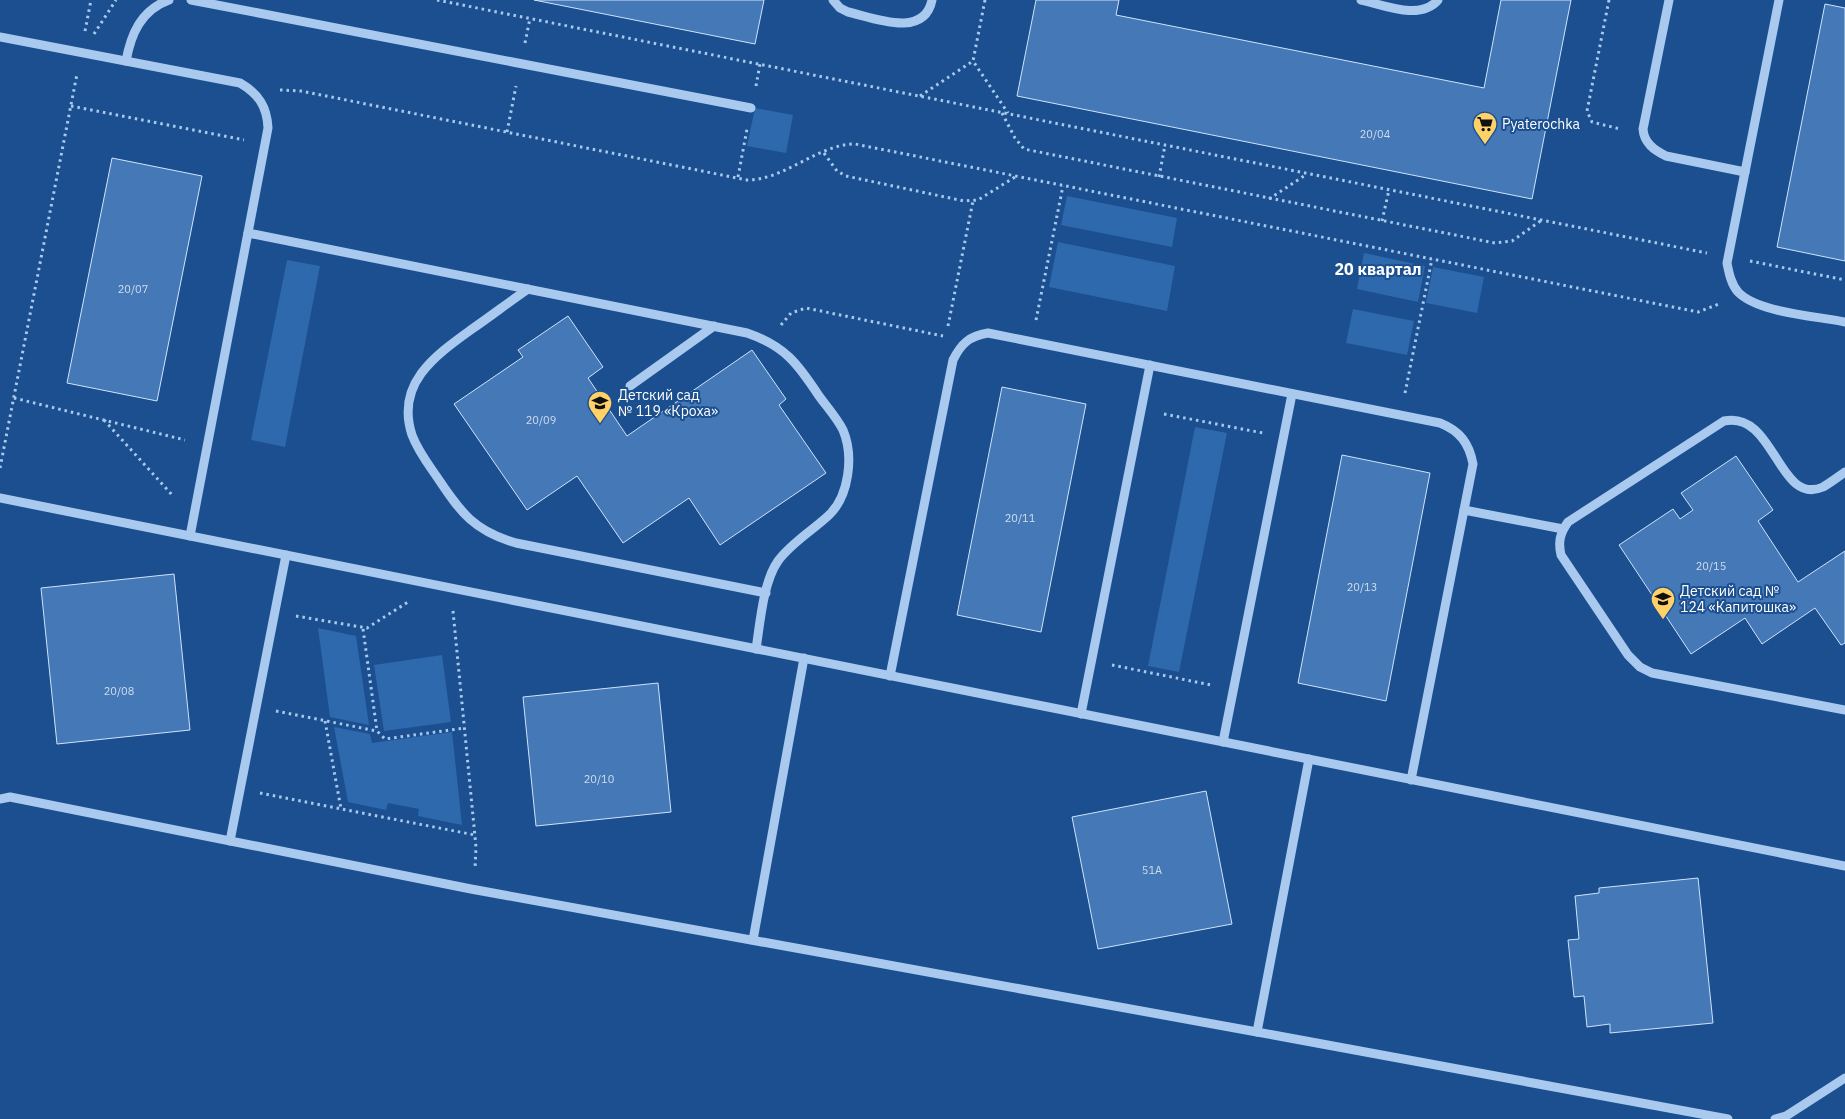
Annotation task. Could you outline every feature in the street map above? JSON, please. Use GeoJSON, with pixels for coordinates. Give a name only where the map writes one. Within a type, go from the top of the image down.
{"type":"FeatureCollection","features":[{"type":"Feature","properties":{"kind":"lane"},"geometry":{"type":"LineString","coordinates":[[126,61],[130,40],[136,27],[154,8],[169,0]]}},
{"type":"Feature","properties":{"kind":"lane"},"geometry":{"type":"LineString","coordinates":[[190,0],[751,108]]}},
{"type":"Feature","properties":{"kind":"lane"},"geometry":{"type":"LineString","coordinates":[[833,0],[840,8],[848,12],[904,24],[919,20],[926,14],[932,0]]}},
{"type":"Feature","properties":{"kind":"lane"},"geometry":{"type":"LineString","coordinates":[[1362,0],[1415,11],[1430,8],[1438,0]]}},
{"type":"Feature","properties":{"kind":"lane"},"geometry":{"type":"LineString","coordinates":[[1669,0],[1644,134],[1650,146],[1666,156],[1745,172]]}},
{"type":"Feature","properties":{"kind":"lane"},"geometry":{"type":"LineString","coordinates":[[1779,0],[1727,263],[1730,278],[1738,292],[1759,305],[1845,322]]}},
{"type":"Feature","properties":{"kind":"lane"},"geometry":{"type":"LineString","coordinates":[[0,37],[240,83],[258,95],[267,114],[268,128],[190,536]]}},
{"type":"Feature","properties":{"kind":"lane"},"geometry":{"type":"LineString","coordinates":[[248,233],[747,333],[770,342],[797,362],[842,430],[849,459],[847,479],[834,508],[778,562],[772,571],[756,649]]}},
{"type":"Feature","properties":{"kind":"lane"},"geometry":{"type":"LineString","coordinates":[[528,289],[439,353],[420,373],[413,388],[409,406],[412,435],[418,450],[460,511],[496,538],[516,544],[766,593]]}},
{"type":"Feature","properties":{"kind":"lane"},"geometry":{"type":"LineString","coordinates":[[630,386],[714,326]]}},
{"type":"Feature","properties":{"kind":"lane"},"geometry":{"type":"LineString","coordinates":[[890,676],[953,360],[959,348],[969,338],[978,334],[988,333],[1401,415],[1450,427],[1466,442],[1473,464],[1411,780]]}},
{"type":"Feature","properties":{"kind":"lane"},"geometry":{"type":"LineString","coordinates":[[1081,714],[1150,366]]}},
{"type":"Feature","properties":{"kind":"lane"},"geometry":{"type":"LineString","coordinates":[[1223,742],[1292,394]]}},
{"type":"Feature","properties":{"kind":"lane"},"geometry":{"type":"LineString","coordinates":[[1845,472],[1822,487],[1814,489],[1800,486],[1788,476],[1757,430],[1749,423],[1732,419],[1716,424],[1568,522],[1563,529],[1559,542],[1561,555],[1628,655],[1640,667],[1652,673],[1845,710]]}},
{"type":"Feature","properties":{"kind":"lane"},"geometry":{"type":"LineString","coordinates":[[0,498],[1845,866]]}},
{"type":"Feature","properties":{"kind":"lane"},"geometry":{"type":"LineString","coordinates":[[1464,510],[1563,529]]}},
{"type":"Feature","properties":{"kind":"lane"},"geometry":{"type":"LineString","coordinates":[[230,841],[286,555]]}},
{"type":"Feature","properties":{"kind":"lane"},"geometry":{"type":"LineString","coordinates":[[753,940],[804,658]]}},
{"type":"Feature","properties":{"kind":"lane"},"geometry":{"type":"LineString","coordinates":[[1258,1032],[1309,759]]}},
{"type":"Feature","properties":{"kind":"lane"},"geometry":{"type":"LineString","coordinates":[[0,800],[10,797],[471,889],[1728,1119]]}},
{"type":"Feature","properties":{"kind":"lane"},"geometry":{"type":"LineString","coordinates":[[1775,1119],[1786,1116],[1845,1078]]}},
{"type":"Feature","properties":{"kind":"path"},"geometry":{"type":"LineString","coordinates":[[0,468],[91,0]]}},
{"type":"Feature","properties":{"kind":"path"},"geometry":{"type":"LineString","coordinates":[[81,53],[116,0]]}},
{"type":"Feature","properties":{"kind":"path"},"geometry":{"type":"LineString","coordinates":[[437,0],[1845,280]]}},
{"type":"Feature","properties":{"kind":"path"},"geometry":{"type":"LineString","coordinates":[[985,0],[973,61],[1009,114]]}},
{"type":"Feature","properties":{"kind":"path"},"geometry":{"type":"LineString","coordinates":[[1609,0],[1588,115],[1597,124],[1644,134]]}},
{"type":"Feature","properties":{"kind":"path"},"geometry":{"type":"LineString","coordinates":[[920,96],[973,61]]}},
{"type":"Feature","properties":{"kind":"path"},"geometry":{"type":"LineString","coordinates":[[258,95],[282,89],[301,91],[752,180],[845,145],[855,144],[1698,312],[1714,307],[1738,292]]}},
{"type":"Feature","properties":{"kind":"path"},"geometry":{"type":"LineString","coordinates":[[70,106],[265,144]]}},
{"type":"Feature","properties":{"kind":"path"},"geometry":{"type":"LineString","coordinates":[[738,178],[751,108]]}},
{"type":"Feature","properties":{"kind":"path"},"geometry":{"type":"LineString","coordinates":[[1002,112],[1015,138],[1024,149],[1268,199],[1504,244],[1518,238],[1542,220]]}},
{"type":"Feature","properties":{"kind":"path"},"geometry":{"type":"LineString","coordinates":[[1159,177],[1165,145]]}},
{"type":"Feature","properties":{"kind":"path"},"geometry":{"type":"LineString","coordinates":[[824,153],[836,171],[846,176],[973,201],[1015,176]]}},
{"type":"Feature","properties":{"kind":"path"},"geometry":{"type":"LineString","coordinates":[[1268,199],[1307,173]]}},
{"type":"Feature","properties":{"kind":"path"},"geometry":{"type":"LineString","coordinates":[[1032,342],[1062,186]]}},
{"type":"Feature","properties":{"kind":"path"},"geometry":{"type":"LineString","coordinates":[[1382,221],[1388,190]]}},
{"type":"Feature","properties":{"kind":"path"},"geometry":{"type":"LineString","coordinates":[[948,327],[973,201]]}},
{"type":"Feature","properties":{"kind":"path"},"geometry":{"type":"LineString","coordinates":[[1401,415],[1432,259]]}},
{"type":"Feature","properties":{"kind":"path"},"geometry":{"type":"LineString","coordinates":[[770,342],[782,321],[791,313],[806,308],[946,336]]}},
{"type":"Feature","properties":{"kind":"path"},"geometry":{"type":"LineString","coordinates":[[14,398],[208,446]]}},
{"type":"Feature","properties":{"kind":"path"},"geometry":{"type":"LineString","coordinates":[[1141,409],[1283,437]]}},
{"type":"Feature","properties":{"kind":"path"},"geometry":{"type":"LineString","coordinates":[[103,420],[194,518]]}},
{"type":"Feature","properties":{"kind":"path"},"geometry":{"type":"LineString","coordinates":[[275,612],[363,629],[376,624],[433,584]]}},
{"type":"Feature","properties":{"kind":"path"},"geometry":{"type":"LineString","coordinates":[[450,588],[477,854],[471,889]]}},
{"type":"Feature","properties":{"kind":"path"},"geometry":{"type":"LineString","coordinates":[[363,629],[378,731],[385,739],[465,728]]}},
{"type":"Feature","properties":{"kind":"path"},"geometry":{"type":"LineString","coordinates":[[1092,660],[1233,689]]}},
{"type":"Feature","properties":{"kind":"path"},"geometry":{"type":"LineString","coordinates":[[256,707],[378,731]]}},
{"type":"Feature","properties":{"kind":"path"},"geometry":{"type":"LineString","coordinates":[[325,721],[341,809]]}},
{"type":"Feature","properties":{"kind":"path"},"geometry":{"type":"LineString","coordinates":[[240,789],[475,836]]}},
{"type":"Feature","properties":{"kind":"shaded area"},"geometry":{"type":"Polygon","coordinates":[[[755,108],[793,115],[786,153],[747,146],[755,108]]]}},
{"type":"Feature","properties":{"kind":"shaded area"},"geometry":{"type":"Polygon","coordinates":[[[1067,196],[1177,218],[1172,247],[1061,225],[1067,196]]]}},
{"type":"Feature","properties":{"kind":"shaded area"},"geometry":{"type":"Polygon","coordinates":[[[1058,242],[1175,266],[1167,311],[1049,287],[1058,242]]]}},
{"type":"Feature","properties":{"kind":"shaded area"},"geometry":{"type":"Polygon","coordinates":[[[1364,253],[1425,266],[1418,302],[1357,289],[1364,253]]]}},
{"type":"Feature","properties":{"kind":"shaded area"},"geometry":{"type":"Polygon","coordinates":[[[287,260],[320,266],[285,447],[251,440],[287,260]]]}},
{"type":"Feature","properties":{"kind":"shaded area"},"geometry":{"type":"Polygon","coordinates":[[[1433,267],[1484,277],[1477,313],[1426,303],[1433,267]]]}},
{"type":"Feature","properties":{"kind":"shaded area"},"geometry":{"type":"Polygon","coordinates":[[[1353,309],[1414,321],[1407,355],[1346,343],[1353,309]]]}},
{"type":"Feature","properties":{"kind":"shaded area"},"geometry":{"type":"Polygon","coordinates":[[[1195,427],[1227,433],[1179,672],[1148,666],[1195,427]]]}},
{"type":"Feature","properties":{"kind":"shaded area"},"geometry":{"type":"Polygon","coordinates":[[[318,628],[356,636],[369,725],[330,717],[318,628]]]}},
{"type":"Feature","properties":{"kind":"shaded area"},"geometry":{"type":"Polygon","coordinates":[[[442,655],[451,722],[384,731],[374,665],[442,655]]]}},
{"type":"Feature","properties":{"kind":"shaded area"},"geometry":{"type":"Polygon","coordinates":[[[334,727],[370,734],[372,743],[452,732],[462,825],[418,816],[419,809],[388,803],[386,810],[348,802],[334,727]]]}},
{"type":"Feature","properties":{"kind":"building"},"geometry":{"type":"Polygon","coordinates":[[[534,0],[764,0],[755,44],[534,0]]]}},
{"type":"Feature","properties":{"kind":"building"},"geometry":{"type":"Polygon","coordinates":[[[1036,0],[1119,0],[1116,15],[1484,88],[1501,0],[1571,0],[1532,199],[1017,96],[1036,0]]]}},
{"type":"Feature","properties":{"kind":"building"},"geometry":{"type":"Polygon","coordinates":[[[1825,4],[1845,8],[1845,261],[1777,247],[1825,4]]]}},
{"type":"Feature","properties":{"kind":"building"},"geometry":{"type":"Polygon","coordinates":[[[112,158],[202,176],[157,401],[67,383],[112,158]]]}},
{"type":"Feature","properties":{"kind":"building"},"geometry":{"type":"Polygon","coordinates":[[[568,316],[603,367],[588,378],[627,436],[752,350],[786,399],[779,405],[826,473],[720,545],[689,498],[623,543],[577,476],[527,510],[454,404],[523,357],[518,350],[568,316]]]}},
{"type":"Feature","properties":{"kind":"building"},"geometry":{"type":"Polygon","coordinates":[[[1002,387],[1086,404],[1041,632],[957,615],[1002,387]]]}},
{"type":"Feature","properties":{"kind":"building"},"geometry":{"type":"Polygon","coordinates":[[[1342,455],[1430,473],[1386,701],[1298,683],[1342,455]]]}},
{"type":"Feature","properties":{"kind":"building"},"geometry":{"type":"Polygon","coordinates":[[[1736,456],[1773,510],[1758,521],[1798,582],[1845,551],[1845,643],[1841,645],[1815,608],[1762,644],[1745,618],[1691,654],[1619,545],[1673,509],[1680,519],[1693,510],[1681,493],[1736,456]]]}},
{"type":"Feature","properties":{"kind":"building"},"geometry":{"type":"Polygon","coordinates":[[[174,574],[190,730],[57,744],[41,588],[174,574]]]}},
{"type":"Feature","properties":{"kind":"building"},"geometry":{"type":"Polygon","coordinates":[[[658,683],[671,812],[536,826],[523,697],[658,683]]]}},
{"type":"Feature","properties":{"kind":"building"},"geometry":{"type":"Polygon","coordinates":[[[1206,791],[1232,924],[1098,949],[1072,817],[1206,791]]]}},
{"type":"Feature","properties":{"kind":"building"},"geometry":{"type":"Polygon","coordinates":[[[1698,878],[1713,1023],[1610,1033],[1610,1024],[1587,1027],[1584,996],[1574,997],[1568,940],[1579,939],[1575,896],[1599,893],[1599,888],[1698,878]]]}},
{"type":"Feature","properties":{"kind":"place","name":"Pyaterochka"},"geometry":{"type":"Point","coordinates":[1485,145]}},
{"type":"Feature","properties":{"kind":"place","name":"Детский сад № 119 «Кроха»"},"geometry":{"type":"Point","coordinates":[600,424]}},
{"type":"Feature","properties":{"kind":"place","name":"Детский сад № 124 «Капитошка»"},"geometry":{"type":"Point","coordinates":[1663,620]}},
{"type":"Feature","properties":{"kind":"district","name":"20 квартал"},"geometry":{"type":"Point","coordinates":[1378,269]}}]}
